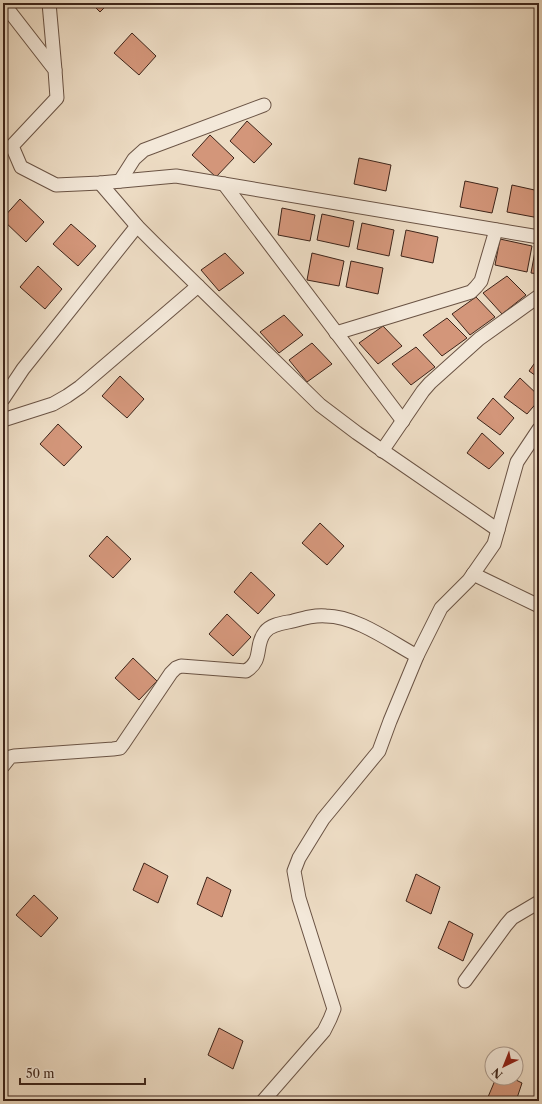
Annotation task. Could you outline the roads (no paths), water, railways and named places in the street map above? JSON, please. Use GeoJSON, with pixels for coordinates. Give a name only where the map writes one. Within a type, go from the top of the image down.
{"type":"FeatureCollection","features":[{"type":"Feature","properties":{"kind":"street"},"geometry":{"type":"LineString","coordinates":[[3,3],[55,70]]}},
{"type":"Feature","properties":{"kind":"street"},"geometry":{"type":"LineString","coordinates":[[50,3],[56,98],[12,146],[21,166],[56,185],[100,183],[176,176],[539,237]]}},
{"type":"Feature","properties":{"kind":"street"},"geometry":{"type":"LineString","coordinates":[[120,181],[134,159],[144,150],[264,105]]}},
{"type":"Feature","properties":{"kind":"street"},"geometry":{"type":"LineString","coordinates":[[100,183],[137,226],[320,405],[498,530]]}},
{"type":"Feature","properties":{"kind":"street"},"geometry":{"type":"LineString","coordinates":[[224,184],[403,421]]}},
{"type":"Feature","properties":{"kind":"street"},"geometry":{"type":"LineString","coordinates":[[3,400],[23,370],[137,226]]}},
{"type":"Feature","properties":{"kind":"street"},"geometry":{"type":"LineString","coordinates":[[336,333],[470,292],[480,281],[496,230]]}},
{"type":"Feature","properties":{"kind":"street"},"geometry":{"type":"LineString","coordinates":[[3,420],[53,404],[68,396],[198,286]]}},
{"type":"Feature","properties":{"kind":"street"},"geometry":{"type":"LineString","coordinates":[[382,450],[430,383],[479,339],[539,296]]}},
{"type":"Feature","properties":{"kind":"street"},"geometry":{"type":"LineString","coordinates":[[263,1101],[324,1031],[334,1009],[299,898],[294,871],[299,858],[323,819],[380,751],[390,722],[417,656],[441,608],[474,574],[494,544],[517,462],[539,430]]}},
{"type":"Feature","properties":{"kind":"street"},"geometry":{"type":"LineString","coordinates":[[474,574],[539,606]]}},
{"type":"Feature","properties":{"kind":"street"},"geometry":{"type":"LineString","coordinates":[[3,766],[10,758],[14,756],[113,750],[120,748],[171,673],[176,668],[181,666],[246,672],[253,667],[257,660],[261,640],[265,632],[273,626],[312,616],[341,617],[359,623],[417,656]]}},
{"type":"Feature","properties":{"kind":"street"},"geometry":{"type":"LineString","coordinates":[[465,981],[512,918],[539,902]]}}]}
